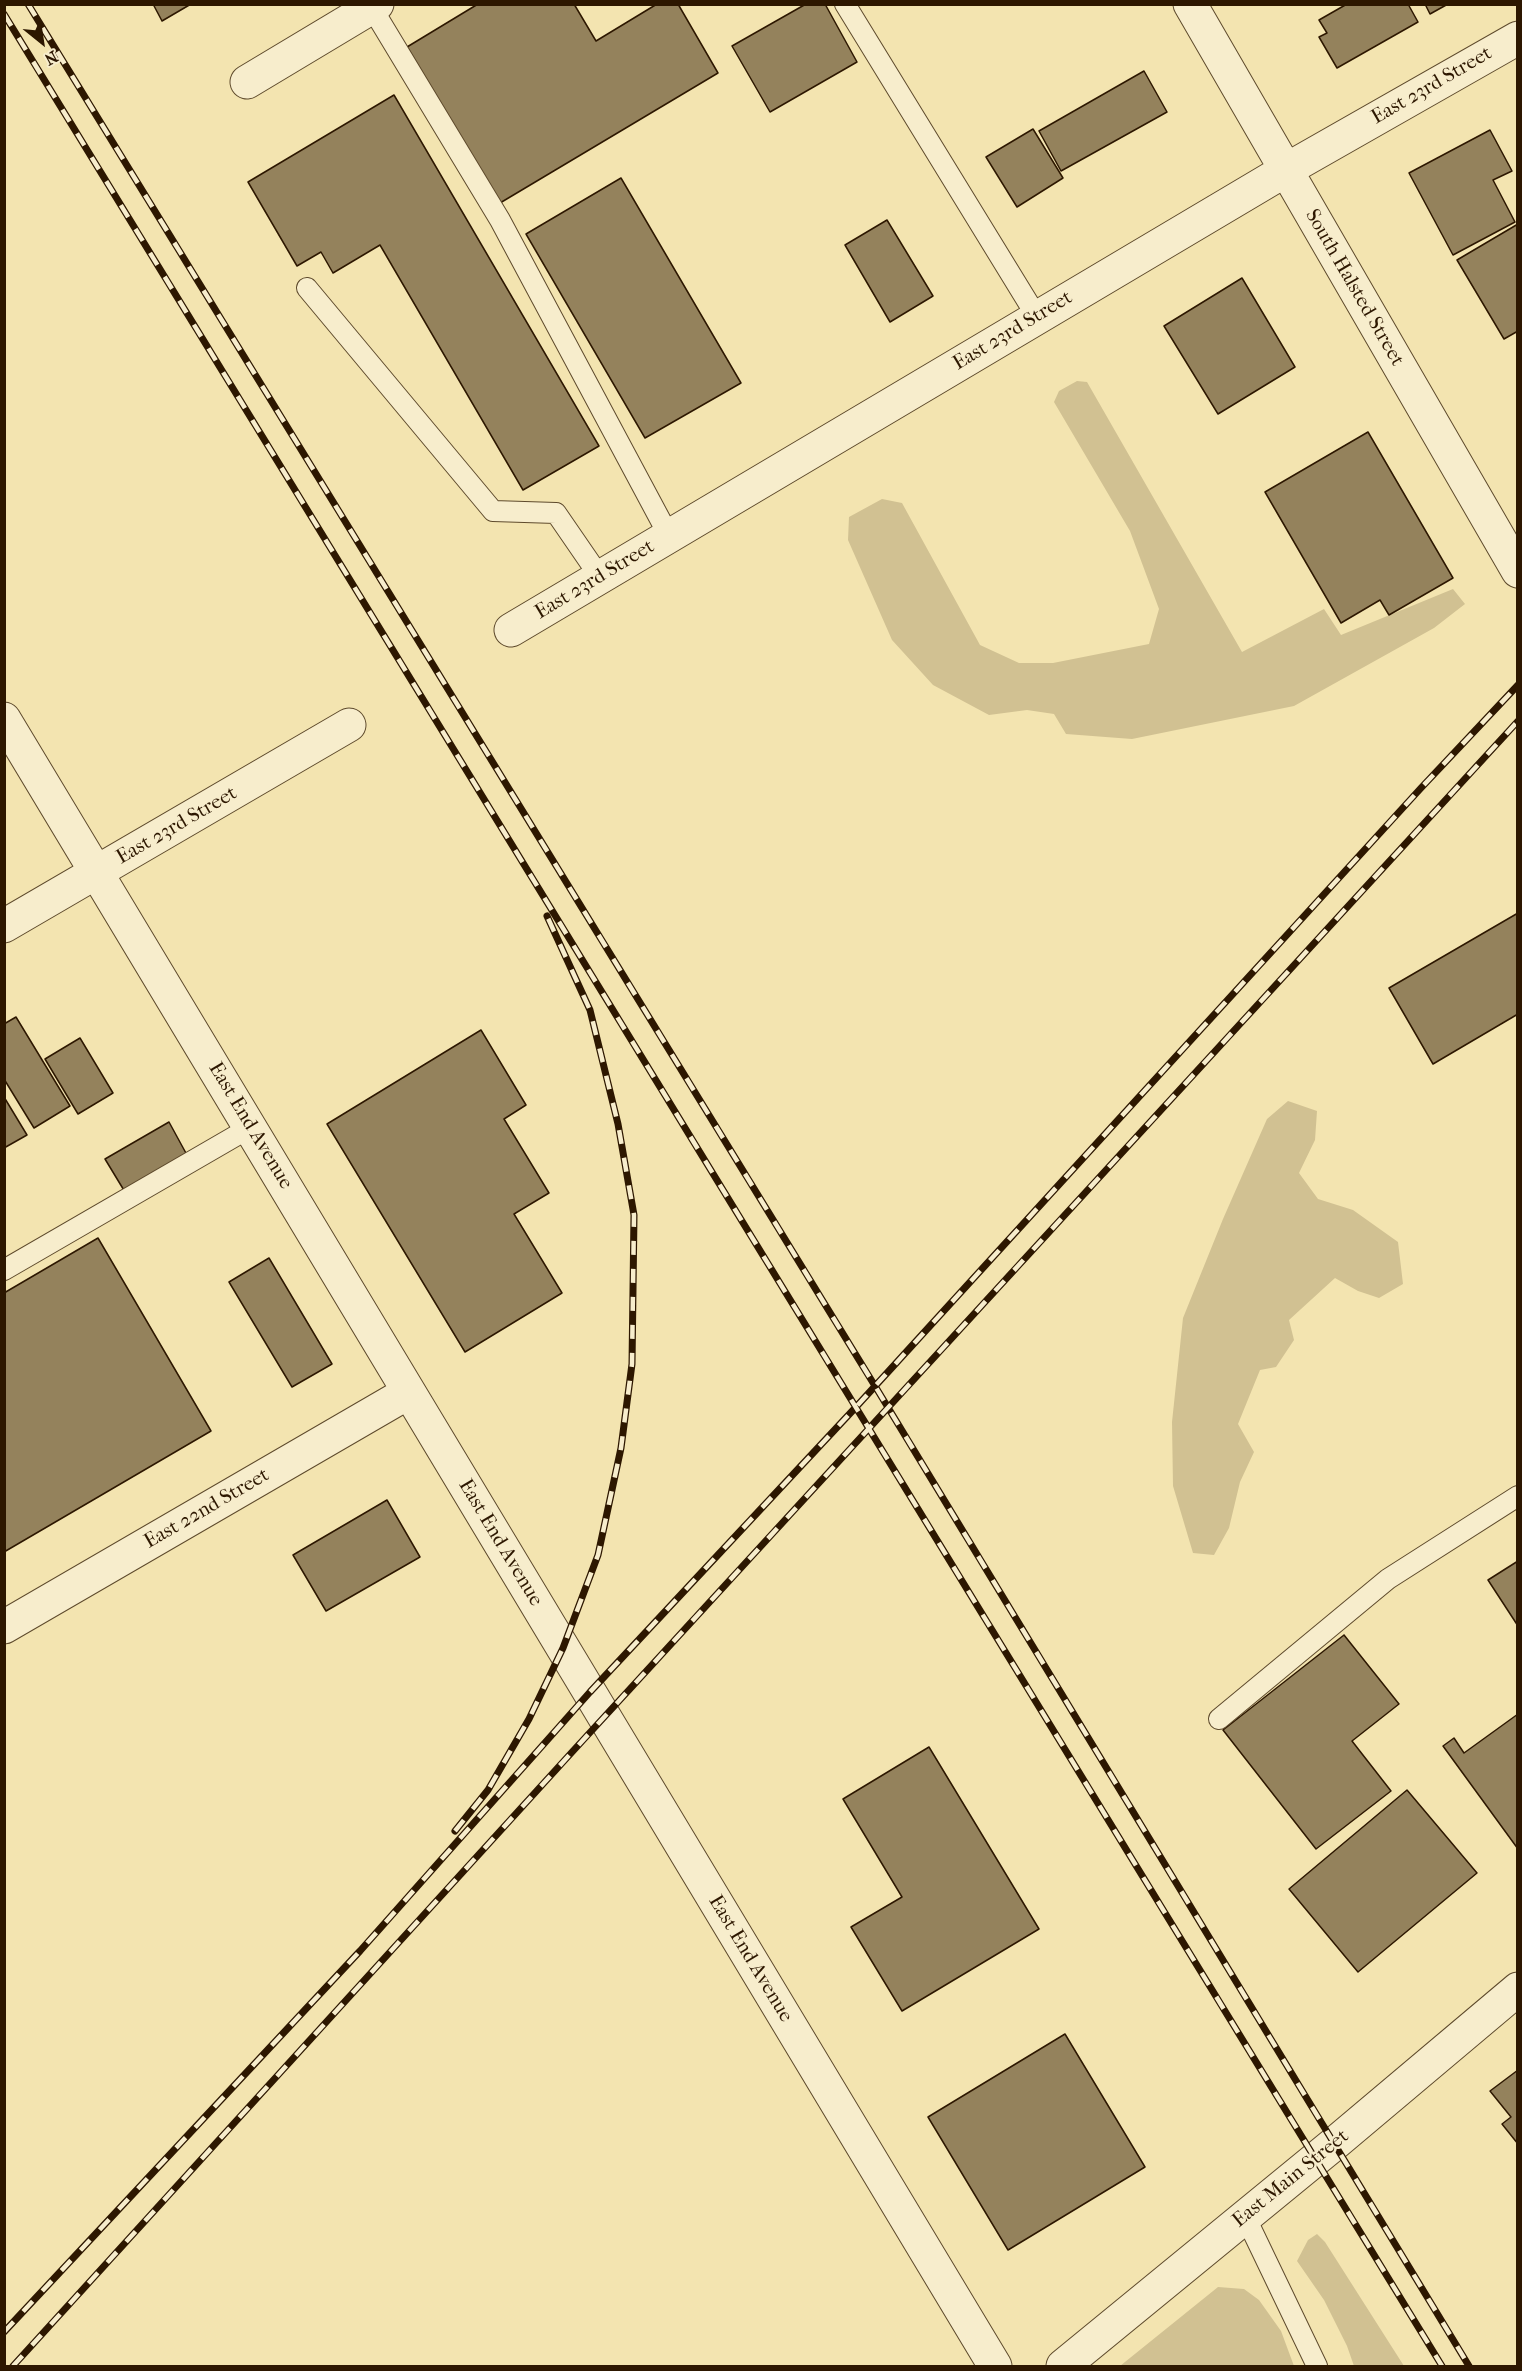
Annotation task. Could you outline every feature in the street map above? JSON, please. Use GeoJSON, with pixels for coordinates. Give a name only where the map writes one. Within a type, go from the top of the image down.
{"type":"FeatureCollection","features":[{"type":"Feature","properties":{"kind":"street","name":"South Halsted Street"},"geometry":{"type":"LineString","coordinates":[[1190,4],[1518,571]]}},
{"type":"Feature","properties":{"kind":"street"},"geometry":{"type":"LineString","coordinates":[[247,82],[375,6]]}},
{"type":"Feature","properties":{"kind":"street","name":"East 23rd Street"},"geometry":{"type":"LineString","coordinates":[[511,630],[1286,170],[1518,38]]}},
{"type":"Feature","properties":{"kind":"street","name":"East End Avenue"},"geometry":{"type":"LineString","coordinates":[[4,719],[996,2367]]}},
{"type":"Feature","properties":{"kind":"street","name":"East 23rd Street"},"geometry":{"type":"LineString","coordinates":[[4,926],[349,725]]}},
{"type":"Feature","properties":{"kind":"street","name":"East 22nd Street"},"geometry":{"type":"LineString","coordinates":[[4,1627],[409,1392]]}},
{"type":"Feature","properties":{"kind":"street","name":"East Main Street"},"geometry":{"type":"LineString","coordinates":[[1063,2367],[1518,1989]]}},
{"type":"Feature","properties":{"kind":"lane"},"geometry":{"type":"LineString","coordinates":[[845,4],[1037,317]]}},
{"type":"Feature","properties":{"kind":"lane"},"geometry":{"type":"LineString","coordinates":[[375,6],[500,220],[669,536]]}},
{"type":"Feature","properties":{"kind":"lane"},"geometry":{"type":"LineString","coordinates":[[307,288],[493,511],[556,513],[600,577]]}},
{"type":"Feature","properties":{"kind":"lane"},"geometry":{"type":"LineString","coordinates":[[4,1270],[251,1127]]}},
{"type":"Feature","properties":{"kind":"lane"},"geometry":{"type":"LineString","coordinates":[[1219,1719],[1388,1578],[1518,1496]]}},
{"type":"Feature","properties":{"kind":"lane"},"geometry":{"type":"LineString","coordinates":[[1245,2216],[1317,2367]]}},
{"type":"Feature","properties":{"kind":"shaded area"},"geometry":{"type":"Polygon","coordinates":[[[1077,381],[1087,382],[1242,652],[1324,609],[1341,635],[1453,589],[1465,604],[1434,628],[1294,706],[1132,739],[1066,734],[1054,714],[1027,710],[989,715],[933,685],[892,640],[848,540],[849,517],[882,499],[902,503],[980,645],[1019,663],[1053,663],[1149,644],[1159,609],[1130,531],[1054,402],[1059,391],[1077,381]]]}},
{"type":"Feature","properties":{"kind":"shaded area"},"geometry":{"type":"Polygon","coordinates":[[[1288,1101],[1317,1111],[1315,1140],[1299,1173],[1318,1199],[1353,1210],[1398,1242],[1403,1284],[1379,1298],[1358,1291],[1335,1278],[1289,1320],[1294,1340],[1276,1367],[1260,1370],[1238,1424],[1254,1452],[1240,1482],[1229,1528],[1214,1555],[1193,1553],[1173,1486],[1172,1422],[1183,1318],[1267,1119],[1288,1101]]]}},
{"type":"Feature","properties":{"kind":"shaded area"},"geometry":{"type":"Polygon","coordinates":[[[1317,2234],[1325,2242],[1404,2366],[1354,2366],[1347,2346],[1324,2300],[1297,2261],[1308,2240],[1317,2234]]]}},
{"type":"Feature","properties":{"kind":"shaded area"},"geometry":{"type":"Polygon","coordinates":[[[1218,2287],[1244,2289],[1259,2300],[1281,2331],[1294,2366],[1120,2366],[1218,2287]]]}},
{"type":"Feature","properties":{"kind":"building"},"geometry":{"type":"Polygon","coordinates":[[[153,4],[191,4],[162,21],[153,4]]]}},
{"type":"Feature","properties":{"kind":"building"},"geometry":{"type":"Polygon","coordinates":[[[478,4],[574,4],[596,41],[657,4],[678,4],[718,73],[500,203],[407,47],[478,4]]]}},
{"type":"Feature","properties":{"kind":"building"},"geometry":{"type":"Polygon","coordinates":[[[806,4],[825,4],[857,62],[770,112],[732,46],[806,4]]]}},
{"type":"Feature","properties":{"kind":"building"},"geometry":{"type":"Polygon","coordinates":[[[1347,4],[1408,4],[1418,22],[1337,68],[1319,37],[1327,33],[1319,20],[1347,4]]]}},
{"type":"Feature","properties":{"kind":"building"},"geometry":{"type":"Polygon","coordinates":[[[1425,4],[1448,4],[1430,14],[1425,4]]]}},
{"type":"Feature","properties":{"kind":"building"},"geometry":{"type":"Polygon","coordinates":[[[1144,71],[1167,112],[1061,171],[1039,131],[1144,71]]]}},
{"type":"Feature","properties":{"kind":"building"},"geometry":{"type":"Polygon","coordinates":[[[394,95],[599,446],[523,490],[380,245],[333,273],[321,252],[297,266],[248,182],[394,95]]]}},
{"type":"Feature","properties":{"kind":"building"},"geometry":{"type":"Polygon","coordinates":[[[1033,129],[1063,178],[1017,207],[986,157],[1033,129]]]}},
{"type":"Feature","properties":{"kind":"building"},"geometry":{"type":"Polygon","coordinates":[[[1490,130],[1512,171],[1493,180],[1515,222],[1453,255],[1409,173],[1490,130]]]}},
{"type":"Feature","properties":{"kind":"building"},"geometry":{"type":"Polygon","coordinates":[[[621,178],[741,383],[645,438],[526,234],[621,178]]]}},
{"type":"Feature","properties":{"kind":"building"},"geometry":{"type":"Polygon","coordinates":[[[887,220],[933,296],[890,322],[845,245],[887,220]]]}},
{"type":"Feature","properties":{"kind":"building"},"geometry":{"type":"Polygon","coordinates":[[[1518,224],[1518,331],[1504,339],[1457,260],[1518,224]]]}},
{"type":"Feature","properties":{"kind":"building"},"geometry":{"type":"Polygon","coordinates":[[[1242,278],[1295,367],[1218,414],[1164,326],[1242,278]]]}},
{"type":"Feature","properties":{"kind":"building"},"geometry":{"type":"Polygon","coordinates":[[[1368,432],[1453,578],[1389,615],[1380,600],[1341,623],[1265,492],[1368,432]]]}},
{"type":"Feature","properties":{"kind":"building"},"geometry":{"type":"Polygon","coordinates":[[[1518,913],[1518,1014],[1433,1064],[1389,988],[1518,913]]]}},
{"type":"Feature","properties":{"kind":"building"},"geometry":{"type":"Polygon","coordinates":[[[16,1017],[70,1106],[34,1128],[4,1079],[4,1024],[16,1017]]]}},
{"type":"Feature","properties":{"kind":"building"},"geometry":{"type":"Polygon","coordinates":[[[481,1030],[526,1105],[504,1119],[549,1193],[514,1214],[562,1293],[465,1352],[327,1124],[481,1030]]]}},
{"type":"Feature","properties":{"kind":"building"},"geometry":{"type":"Polygon","coordinates":[[[80,1038],[113,1093],[78,1114],[45,1059],[80,1038]]]}},
{"type":"Feature","properties":{"kind":"building"},"geometry":{"type":"Polygon","coordinates":[[[4,1097],[27,1135],[4,1148],[4,1097]]]}},
{"type":"Feature","properties":{"kind":"building"},"geometry":{"type":"Polygon","coordinates":[[[169,1122],[187,1155],[125,1192],[105,1159],[169,1122]]]}},
{"type":"Feature","properties":{"kind":"building"},"geometry":{"type":"Polygon","coordinates":[[[98,1238],[211,1431],[4,1552],[4,1293],[98,1238]]]}},
{"type":"Feature","properties":{"kind":"building"},"geometry":{"type":"Polygon","coordinates":[[[269,1258],[332,1364],[292,1387],[229,1282],[269,1258]]]}},
{"type":"Feature","properties":{"kind":"building"},"geometry":{"type":"Polygon","coordinates":[[[387,1500],[420,1557],[326,1611],[293,1555],[387,1500]]]}},
{"type":"Feature","properties":{"kind":"building"},"geometry":{"type":"Polygon","coordinates":[[[1518,1561],[1518,1626],[1488,1580],[1518,1561]]]}},
{"type":"Feature","properties":{"kind":"building"},"geometry":{"type":"Polygon","coordinates":[[[1344,1635],[1399,1704],[1352,1741],[1391,1791],[1316,1849],[1223,1730],[1344,1635]]]}},
{"type":"Feature","properties":{"kind":"building"},"geometry":{"type":"Polygon","coordinates":[[[1518,1714],[1518,1849],[1443,1746],[1454,1738],[1464,1753],[1518,1714]]]}},
{"type":"Feature","properties":{"kind":"building"},"geometry":{"type":"Polygon","coordinates":[[[929,1747],[1039,1929],[902,2011],[851,1927],[902,1897],[843,1799],[929,1747]]]}},
{"type":"Feature","properties":{"kind":"building"},"geometry":{"type":"Polygon","coordinates":[[[1407,1790],[1477,1873],[1358,1972],[1289,1889],[1407,1790]]]}},
{"type":"Feature","properties":{"kind":"building"},"geometry":{"type":"Polygon","coordinates":[[[1065,2034],[1145,2167],[1008,2250],[928,2117],[1065,2034]]]}},
{"type":"Feature","properties":{"kind":"building"},"geometry":{"type":"Polygon","coordinates":[[[1518,2070],[1518,2144],[1502,2124],[1511,2117],[1490,2091],[1518,2070]]]}},
{"type":"Feature","properties":{"kind":"railway"},"geometry":{"type":"LineString","coordinates":[[28,4],[875,1386],[1469,2366]]}},
{"type":"Feature","properties":{"kind":"railway"},"geometry":{"type":"LineString","coordinates":[[4,14],[1442,2366]]}},
{"type":"Feature","properties":{"kind":"railway"},"geometry":{"type":"LineString","coordinates":[[4,2332],[360,1951],[590,1692],[856,1407],[1421,788],[1518,685]]}},
{"type":"Feature","properties":{"kind":"railway"},"geometry":{"type":"LineString","coordinates":[[13,2366],[573,1751],[1518,721]]}},
{"type":"Feature","properties":{"kind":"railway"},"geometry":{"type":"LineString","coordinates":[[455,1831],[488,1790],[529,1719],[563,1648],[598,1555],[621,1448],[632,1364],[634,1215],[618,1124],[590,1010],[547,916]]}}]}
